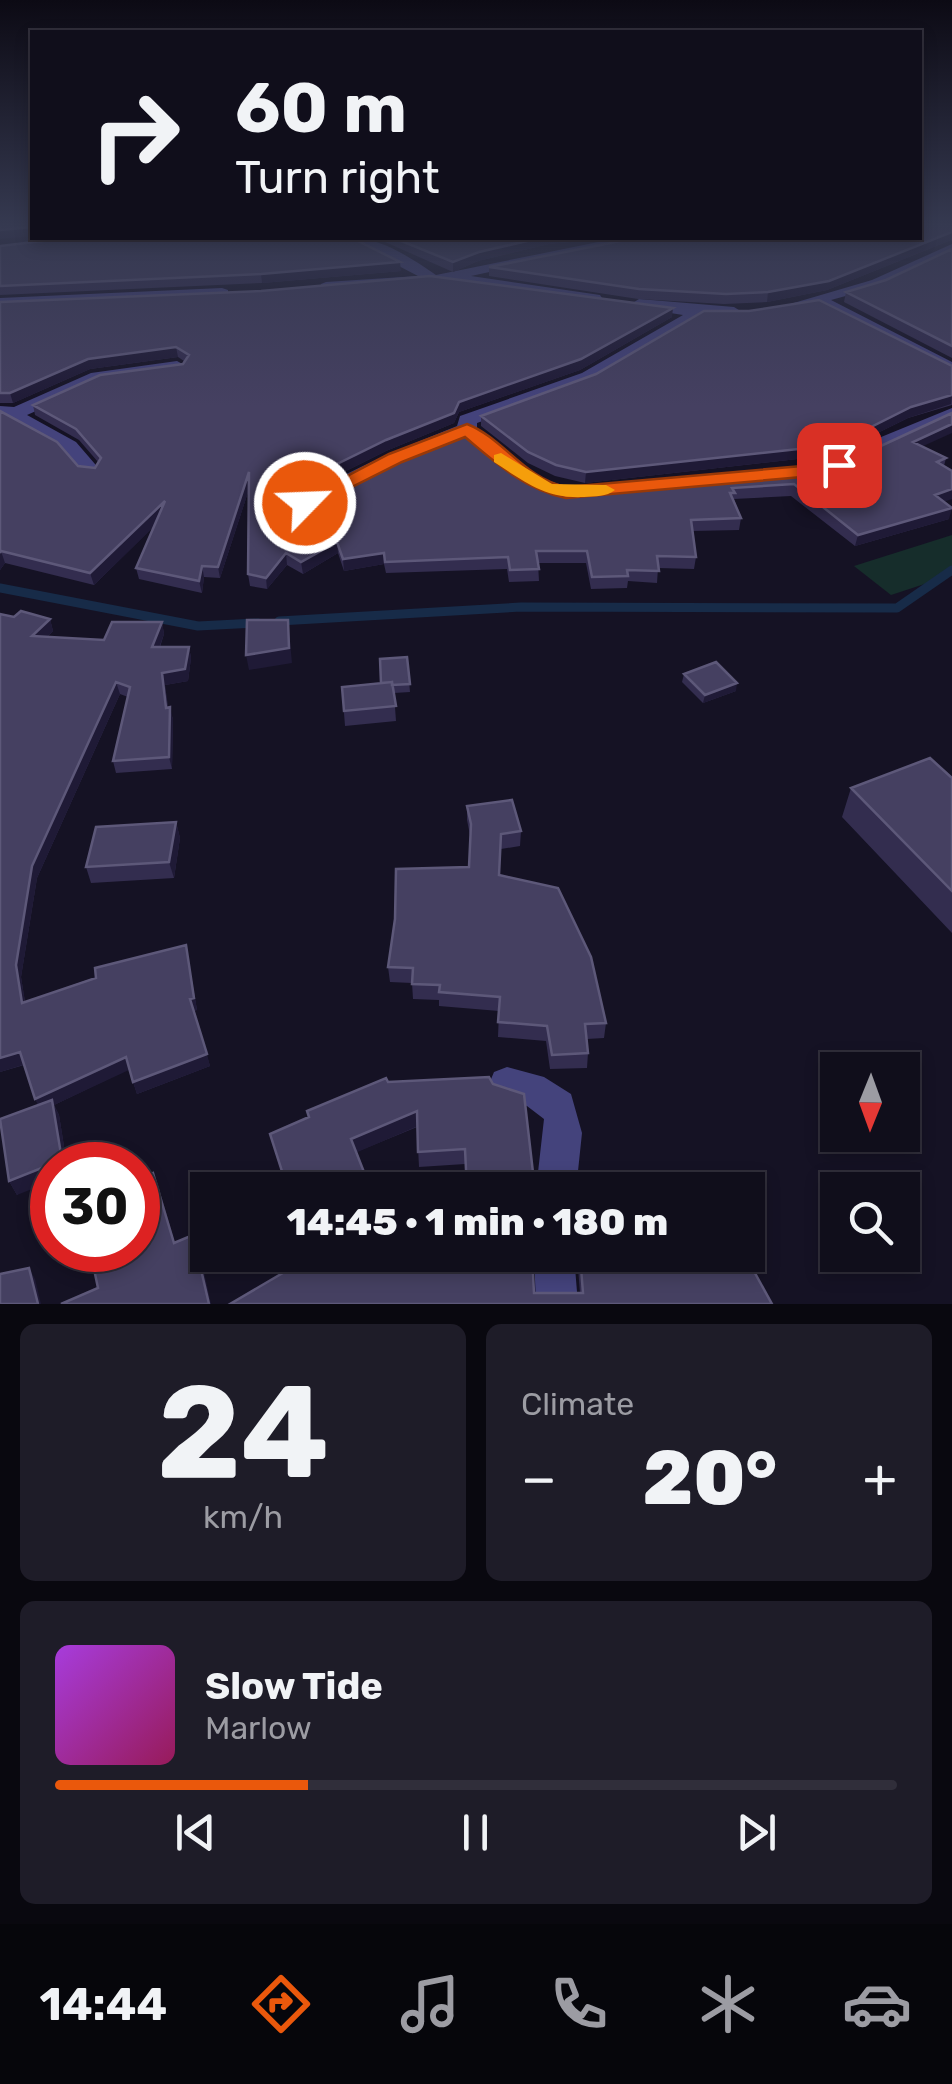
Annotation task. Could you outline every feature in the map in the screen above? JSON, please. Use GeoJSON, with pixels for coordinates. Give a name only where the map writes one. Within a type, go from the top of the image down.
{"type":"FeatureCollection","features":[{"type":"Feature","properties":{"kind":"street"},"geometry":{"type":"LineString","coordinates":[[317,288],[360,284]]}},
{"type":"Feature","properties":{"kind":"street"},"geometry":{"type":"LineString","coordinates":[[495,284],[609,300]]}},
{"type":"Feature","properties":{"kind":"street"},"geometry":{"type":"LineString","coordinates":[[765,310],[820,300],[874,284]]}},
{"type":"Feature","properties":{"kind":"street"},"geometry":{"type":"LineString","coordinates":[[0,303],[246,292]]}},
{"type":"Feature","properties":{"kind":"street"},"geometry":{"type":"LineString","coordinates":[[820,300],[881,328],[952,368]]}},
{"type":"Feature","properties":{"kind":"street"},"geometry":{"type":"LineString","coordinates":[[628,303],[700,312],[747,312]]}},
{"type":"Feature","properties":{"kind":"street"},"geometry":{"type":"LineString","coordinates":[[467,430],[467,420],[588,376],[700,312]]}},
{"type":"Feature","properties":{"kind":"street"},"geometry":{"type":"LineString","coordinates":[[8,411],[98,377],[178,366]]}},
{"type":"Feature","properties":{"kind":"street"},"geometry":{"type":"LineString","coordinates":[[8,411],[68,446],[91,470]]}},
{"type":"Feature","properties":{"kind":"street"},"geometry":{"type":"LineString","coordinates":[[785,473],[839,465],[916,425],[952,414]]}},
{"type":"Feature","properties":{"kind":"street"},"geometry":{"type":"LineString","coordinates":[[467,430],[546,488],[584,493]]}},
{"type":"Feature","properties":{"kind":"street"},"geometry":{"type":"LineString","coordinates":[[280,511],[293,510],[395,458],[467,430]]}},
{"type":"Feature","properties":{"kind":"street"},"geometry":{"type":"LineString","coordinates":[[507,1084],[545,1092],[558,1103],[563,1118],[558,1172]]}},
{"type":"Feature","properties":{"kind":"street"},"geometry":{"type":"LineString","coordinates":[[555,1272],[558,1304]]}},
{"type":"Feature","properties":{"kind":"green space"},"geometry":{"type":"Polygon","coordinates":[[[952,535],[952,575],[891,595],[854,566],[952,535]]]}},
{"type":"Feature","properties":{"kind":"building"},"geometry":{"type":"Polygon","coordinates":[[[342,284],[490,284],[673,308],[581,359],[459,402],[454,413],[386,440],[286,489],[270,491],[264,501],[279,509],[301,507],[403,454],[463,431],[526,477],[586,492],[842,464],[952,413],[952,424],[913,442],[946,458],[937,462],[952,471],[952,489],[935,495],[952,508],[858,535],[794,484],[732,488],[735,493],[730,493],[741,518],[691,520],[696,557],[657,556],[659,571],[627,570],[628,576],[592,577],[587,551],[536,551],[539,569],[510,570],[508,557],[385,562],[384,553],[343,559],[337,542],[301,562],[286,553],[266,578],[248,574],[249,472],[218,567],[202,566],[199,581],[136,568],[165,501],[90,573],[0,553],[0,411],[57,442],[78,466],[95,468],[101,458],[76,429],[33,405],[100,375],[183,364],[189,355],[176,347],[88,359],[10,393],[0,393],[0,302],[342,284]]]}},
{"type":"Feature","properties":{"kind":"building"},"geometry":{"type":"Polygon","coordinates":[[[604,284],[813,284],[726,294],[604,284]]]}},
{"type":"Feature","properties":{"kind":"building"},"geometry":{"type":"Polygon","coordinates":[[[873,284],[952,284],[952,346],[846,292],[873,284]]]}},
{"type":"Feature","properties":{"kind":"building"},"geometry":{"type":"Polygon","coordinates":[[[819,300],[952,366],[952,395],[911,407],[835,445],[586,472],[556,465],[528,452],[481,416],[596,374],[704,311],[749,311],[819,300]]]}},
{"type":"Feature","properties":{"kind":"building"},"geometry":{"type":"Polygon","coordinates":[[[21,611],[50,619],[32,636],[104,640],[112,622],[162,622],[152,647],[189,647],[185,669],[162,673],[166,708],[170,707],[169,757],[113,761],[130,687],[116,682],[32,866],[16,965],[22,1003],[96,978],[95,968],[186,945],[194,998],[190,999],[207,1054],[133,1082],[126,1057],[35,1099],[20,1052],[0,1058],[0,614],[14,617],[21,611]]]}},
{"type":"Feature","properties":{"kind":"building"},"geometry":{"type":"Polygon","coordinates":[[[247,620],[288,620],[289,648],[246,655],[247,620]]]}},
{"type":"Feature","properties":{"kind":"building"},"geometry":{"type":"Polygon","coordinates":[[[407,657],[410,684],[381,683],[380,659],[407,657]]]}},
{"type":"Feature","properties":{"kind":"building"},"geometry":{"type":"Polygon","coordinates":[[[716,662],[737,683],[705,695],[684,674],[716,662]]]}},
{"type":"Feature","properties":{"kind":"building"},"geometry":{"type":"Polygon","coordinates":[[[392,682],[396,706],[344,711],[342,687],[392,682]]]}},
{"type":"Feature","properties":{"kind":"building"},"geometry":{"type":"Polygon","coordinates":[[[930,758],[952,778],[952,891],[851,788],[930,758]]]}},
{"type":"Feature","properties":{"kind":"building"},"geometry":{"type":"Polygon","coordinates":[[[512,800],[521,831],[501,834],[499,875],[558,888],[591,957],[606,1023],[585,1024],[588,1053],[552,1055],[547,1026],[498,1022],[500,997],[439,992],[440,985],[412,984],[413,968],[388,967],[395,919],[396,869],[469,867],[471,824],[467,806],[512,800]]]}},
{"type":"Feature","properties":{"kind":"building"},"geometry":{"type":"Polygon","coordinates":[[[176,822],[169,862],[86,867],[96,827],[176,822]]]}},
{"type":"Feature","properties":{"kind":"building"},"geometry":{"type":"Polygon","coordinates":[[[489,1077],[493,1084],[524,1094],[533,1172],[466,1172],[465,1149],[418,1152],[417,1111],[351,1139],[364,1172],[282,1172],[270,1134],[309,1117],[307,1111],[386,1078],[388,1082],[489,1077]]]}},
{"type":"Feature","properties":{"kind":"building"},"geometry":{"type":"Polygon","coordinates":[[[52,1100],[59,1142],[30,1142],[30,1173],[9,1181],[0,1119],[52,1100]]]}},
{"type":"Feature","properties":{"kind":"building"},"geometry":{"type":"Polygon","coordinates":[[[160,1196],[174,1243],[190,1236],[190,1272],[202,1272],[209,1304],[61,1304],[98,1288],[95,1272],[160,1272],[160,1196]]]}},
{"type":"Feature","properties":{"kind":"building"},"geometry":{"type":"Polygon","coordinates":[[[29,1268],[38,1304],[0,1304],[0,1274],[29,1268]]]}},
{"type":"Feature","properties":{"kind":"building"},"geometry":{"type":"Polygon","coordinates":[[[284,1272],[533,1272],[534,1293],[583,1293],[581,1272],[754,1272],[772,1304],[230,1304],[284,1272]]]}},
{"type":"Feature","properties":{"kind":"waterway"},"geometry":{"type":"LineString","coordinates":[[279,621],[521,607],[897,608],[952,570]]}},
{"type":"Feature","properties":{"kind":"waterway"},"geometry":{"type":"LineString","coordinates":[[0,588],[198,626],[258,623]]}},
{"type":"Feature","properties":{"kind":"slow traffic"},"geometry":{"type":"LineString","coordinates":[[501,458],[546,488],[584,493],[606,490]]}},
{"type":"Feature","properties":{"kind":"route"},"geometry":{"type":"LineString","coordinates":[[305,503],[344,487],[395,458],[467,430],[546,488],[566,492],[802,472],[839,465]]}}]}
